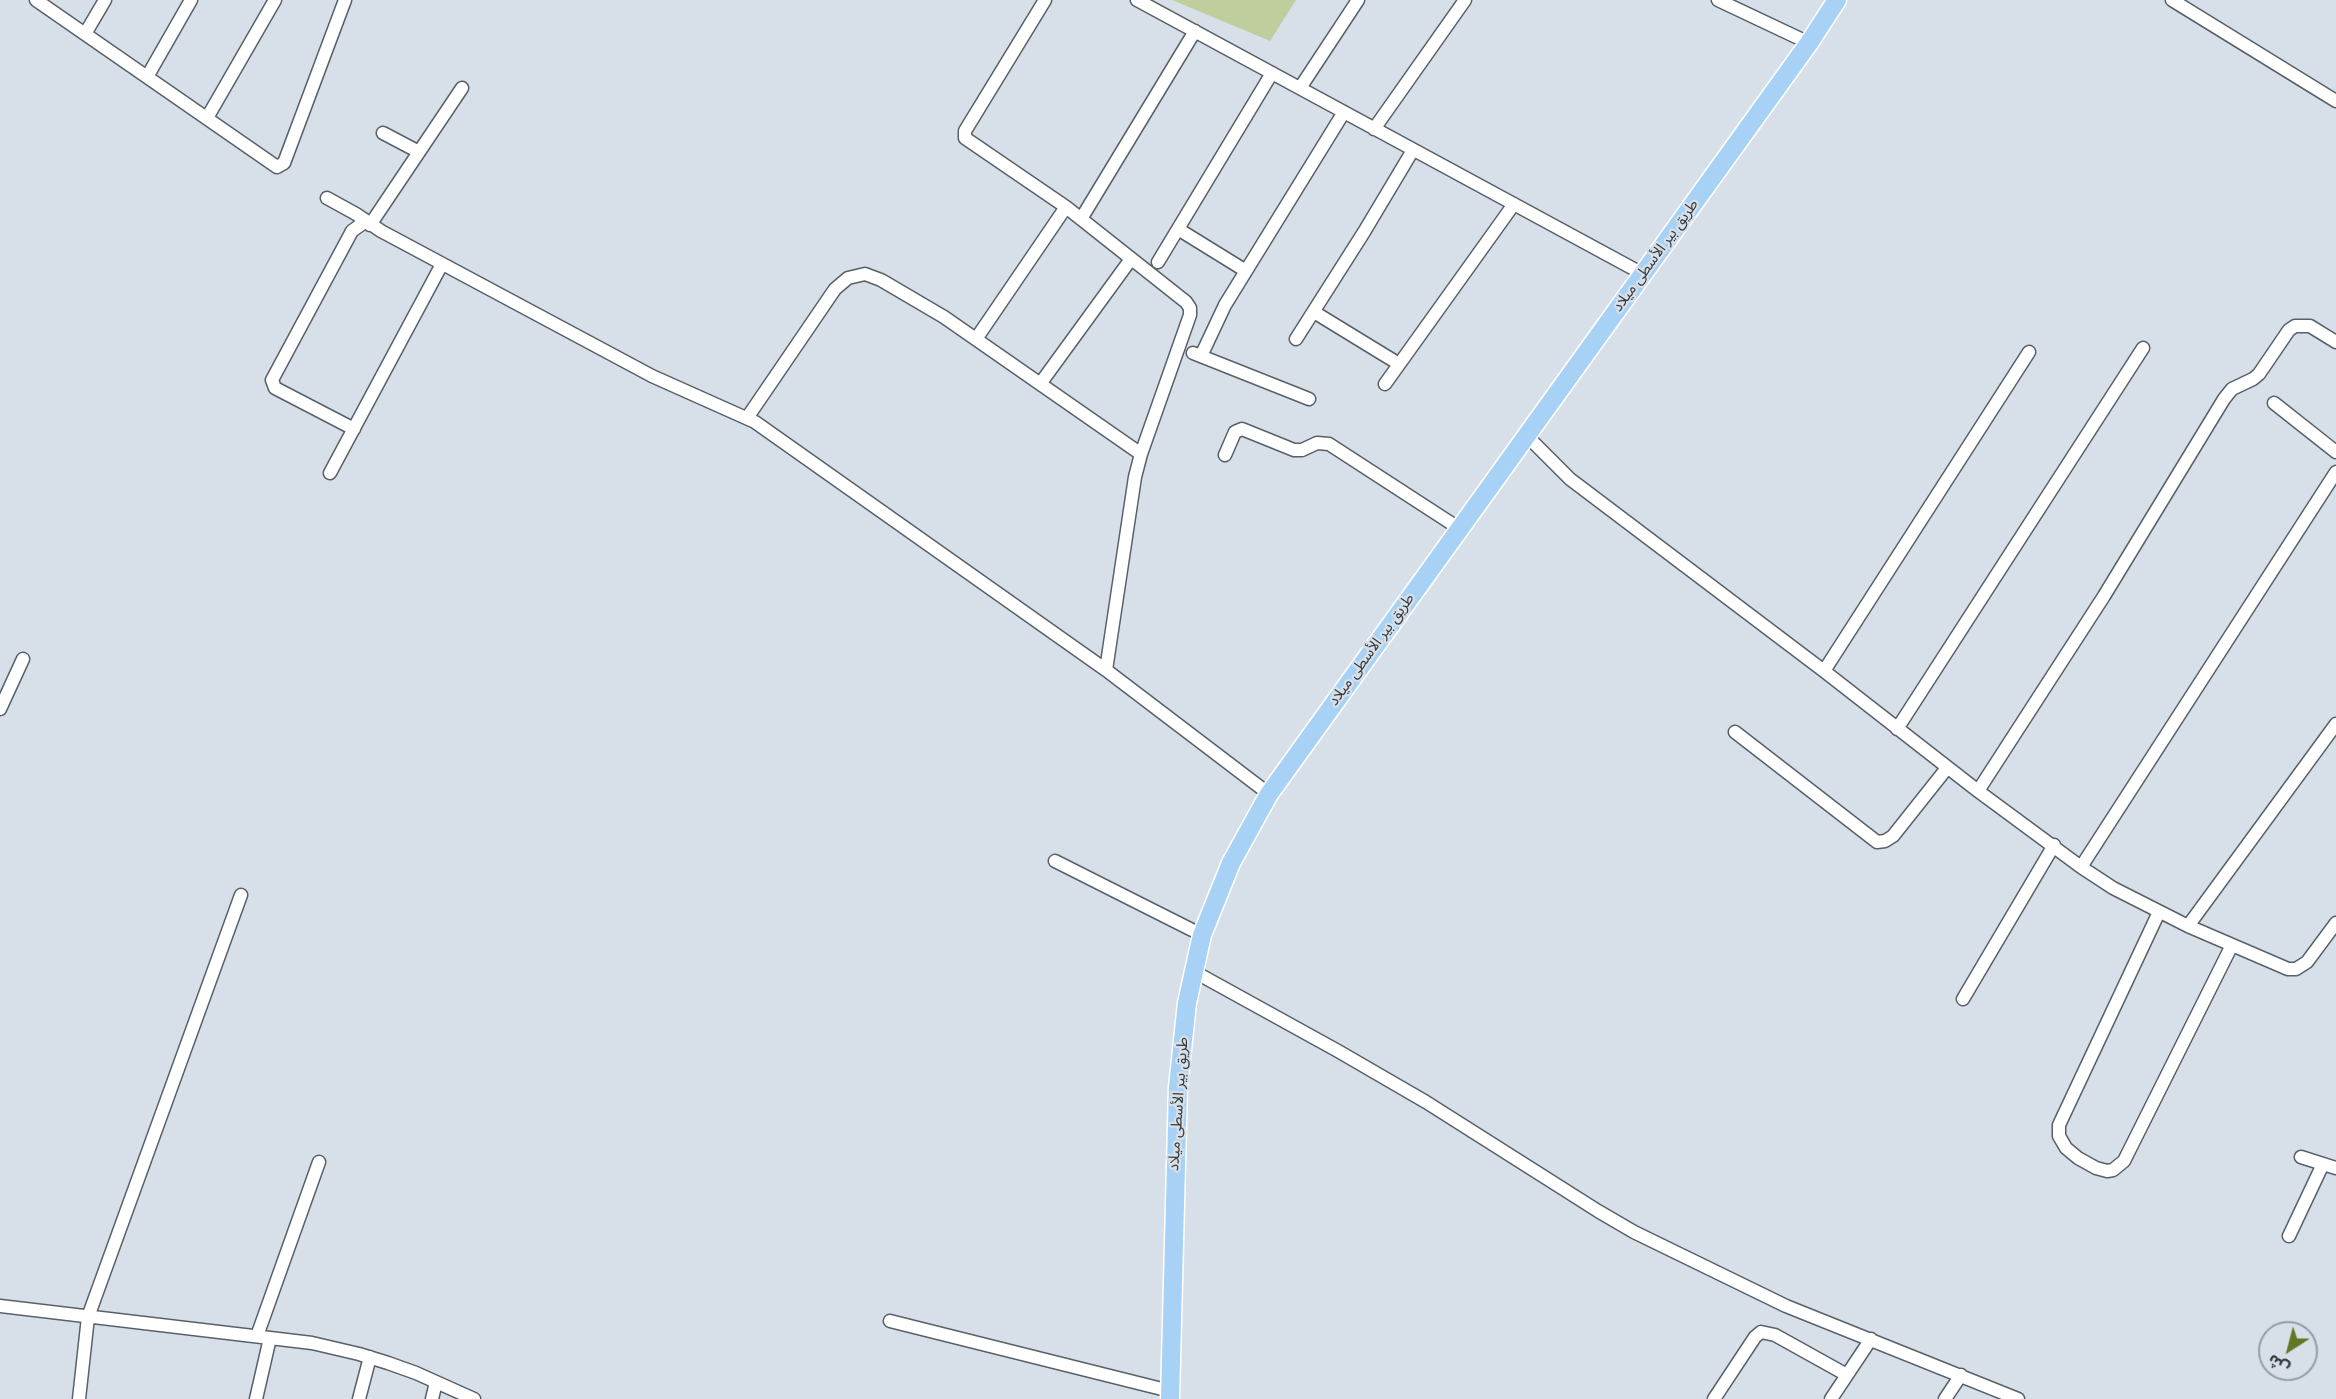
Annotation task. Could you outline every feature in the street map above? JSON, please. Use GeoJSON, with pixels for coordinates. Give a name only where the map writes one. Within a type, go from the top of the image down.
{"type":"FeatureCollection","features":[{"type":"Feature","properties":{"kind":"main road","name":"طريق بير الأسطى ميلاد"},"geometry":{"type":"LineString","coordinates":[[1170,1395],[1178,1087],[1193,971],[1202,935],[1231,862],[1269,794],[1809,43],[1837,0]]}},
{"type":"Feature","properties":{"kind":"street"},"geometry":{"type":"LineString","coordinates":[[36,0],[274,165],[283,165],[345,0]]}},
{"type":"Feature","properties":{"kind":"street"},"geometry":{"type":"LineString","coordinates":[[85,34],[105,0]]}},
{"type":"Feature","properties":{"kind":"street"},"geometry":{"type":"LineString","coordinates":[[147,77],[191,0]]}},
{"type":"Feature","properties":{"kind":"street"},"geometry":{"type":"LineString","coordinates":[[207,118],[275,0]]}},
{"type":"Feature","properties":{"kind":"street"},"geometry":{"type":"LineString","coordinates":[[1045,0],[964,135],[968,142],[1066,207],[1186,302],[1191,311],[1141,454],[1125,537],[1106,670]]}},
{"type":"Feature","properties":{"kind":"street"},"geometry":{"type":"LineString","coordinates":[[1137,0],[1643,274]]}},
{"type":"Feature","properties":{"kind":"street"},"geometry":{"type":"LineString","coordinates":[[1300,88],[1358,0]]}},
{"type":"Feature","properties":{"kind":"street"},"geometry":{"type":"LineString","coordinates":[[1374,129],[1465,0]]}},
{"type":"Feature","properties":{"kind":"street"},"geometry":{"type":"LineString","coordinates":[[1718,0],[1809,43]]}},
{"type":"Feature","properties":{"kind":"street"},"geometry":{"type":"LineString","coordinates":[[2172,0],[2336,101]]}},
{"type":"Feature","properties":{"kind":"street"},"geometry":{"type":"LineString","coordinates":[[1081,219],[1195,31]]}},
{"type":"Feature","properties":{"kind":"street"},"geometry":{"type":"LineString","coordinates":[[1158,262],[1272,73]]}},
{"type":"Feature","properties":{"kind":"street"},"geometry":{"type":"LineString","coordinates":[[354,429],[275,388],[272,380],[352,231],[368,223],[462,88]]}},
{"type":"Feature","properties":{"kind":"street"},"geometry":{"type":"LineString","coordinates":[[1310,399],[1197,355],[1344,112]]}},
{"type":"Feature","properties":{"kind":"street"},"geometry":{"type":"LineString","coordinates":[[383,133],[419,152]]}},
{"type":"Feature","properties":{"kind":"street"},"geometry":{"type":"LineString","coordinates":[[1296,339],[1413,150]]}},
{"type":"Feature","properties":{"kind":"street"},"geometry":{"type":"LineString","coordinates":[[327,198],[442,264],[652,376],[747,418],[1106,670],[1269,794]]}},
{"type":"Feature","properties":{"kind":"street"},"geometry":{"type":"LineString","coordinates":[[1385,384],[1514,204]]}},
{"type":"Feature","properties":{"kind":"street"},"geometry":{"type":"LineString","coordinates":[[976,339],[1066,207]]}},
{"type":"Feature","properties":{"kind":"street"},"geometry":{"type":"LineString","coordinates":[[1178,228],[1246,271]]}},
{"type":"Feature","properties":{"kind":"street"},"geometry":{"type":"LineString","coordinates":[[1040,384],[1131,258]]}},
{"type":"Feature","properties":{"kind":"street"},"geometry":{"type":"LineString","coordinates":[[330,473],[442,264]]}},
{"type":"Feature","properties":{"kind":"street"},"geometry":{"type":"LineString","coordinates":[[747,418],[835,289],[848,278],[856,275],[874,276],[944,317],[1141,454]]}},
{"type":"Feature","properties":{"kind":"street"},"geometry":{"type":"LineString","coordinates":[[1314,312],[1399,364]]}},
{"type":"Feature","properties":{"kind":"street"},"geometry":{"type":"LineString","coordinates":[[1978,791],[2104,596],[2224,399],[2232,389],[2259,374],[2289,330],[2295,326],[2310,326],[2336,342]]}},
{"type":"Feature","properties":{"kind":"street"},"geometry":{"type":"LineString","coordinates":[[1897,729],[2144,348]]}},
{"type":"Feature","properties":{"kind":"street"},"geometry":{"type":"LineString","coordinates":[[1824,671],[2029,352]]}},
{"type":"Feature","properties":{"kind":"street"},"geometry":{"type":"LineString","coordinates":[[2274,403],[2336,452]]}},
{"type":"Feature","properties":{"kind":"street"},"geometry":{"type":"LineString","coordinates":[[1225,454],[1235,432],[1242,429],[1294,450],[1302,450],[1317,443],[1329,444],[1460,529]]}},
{"type":"Feature","properties":{"kind":"street"},"geometry":{"type":"LineString","coordinates":[[1527,436],[1570,479],[1824,671],[1947,768],[2081,867],[2114,888],[2188,926],[2288,969],[2296,969],[2307,962],[2336,922]]}},
{"type":"Feature","properties":{"kind":"street"},"geometry":{"type":"LineString","coordinates":[[2081,867],[2336,472]]}},
{"type":"Feature","properties":{"kind":"street"},"geometry":{"type":"LineString","coordinates":[[0,709],[23,659]]}},
{"type":"Feature","properties":{"kind":"street"},"geometry":{"type":"LineString","coordinates":[[2188,926],[2336,724]]}},
{"type":"Feature","properties":{"kind":"street"},"geometry":{"type":"LineString","coordinates":[[1735,732],[1877,842],[1893,836],[1947,768]]}},
{"type":"Feature","properties":{"kind":"street"},"geometry":{"type":"LineString","coordinates":[[1964,999],[2054,845]]}},
{"type":"Feature","properties":{"kind":"street"},"geometry":{"type":"LineString","coordinates":[[1054,861],[1202,935]]}},
{"type":"Feature","properties":{"kind":"street"},"geometry":{"type":"LineString","coordinates":[[79,1399],[88,1317],[241,895]]}},
{"type":"Feature","properties":{"kind":"street"},"geometry":{"type":"LineString","coordinates":[[2159,912],[2059,1125],[2059,1136],[2066,1148],[2096,1168],[2113,1170],[2124,1161],[2232,945]]}},
{"type":"Feature","properties":{"kind":"street"},"geometry":{"type":"LineString","coordinates":[[1193,971],[1426,1102],[1634,1232],[1785,1306],[2018,1399]]}},
{"type":"Feature","properties":{"kind":"street"},"geometry":{"type":"LineString","coordinates":[[2301,1157],[2336,1168]]}},
{"type":"Feature","properties":{"kind":"street"},"geometry":{"type":"LineString","coordinates":[[257,1335],[319,1162]]}},
{"type":"Feature","properties":{"kind":"street"},"geometry":{"type":"LineString","coordinates":[[2289,1236],[2324,1164]]}},
{"type":"Feature","properties":{"kind":"street"},"geometry":{"type":"LineString","coordinates":[[0,1306],[257,1335],[312,1344],[370,1357],[474,1399]]}},
{"type":"Feature","properties":{"kind":"street"},"geometry":{"type":"LineString","coordinates":[[890,1321],[1170,1395]]}},
{"type":"Feature","properties":{"kind":"street"},"geometry":{"type":"LineString","coordinates":[[1714,1399],[1755,1337],[1761,1332],[1775,1335],[1847,1375]]}},
{"type":"Feature","properties":{"kind":"street"},"geometry":{"type":"LineString","coordinates":[[256,1399],[270,1338]]}},
{"type":"Feature","properties":{"kind":"street"},"geometry":{"type":"LineString","coordinates":[[1831,1399],[1871,1339]]}},
{"type":"Feature","properties":{"kind":"street"},"geometry":{"type":"LineString","coordinates":[[358,1399],[370,1357]]}},
{"type":"Feature","properties":{"kind":"street"},"geometry":{"type":"LineString","coordinates":[[1945,1399],[1961,1375]]}},
{"type":"Feature","properties":{"kind":"street"},"geometry":{"type":"LineString","coordinates":[[432,1399],[436,1382]]}},
{"type":"Feature","properties":{"kind":"green space"},"geometry":{"type":"Polygon","coordinates":[[[1172,0],[1296,0],[1270,41],[1172,0]]]}}]}
